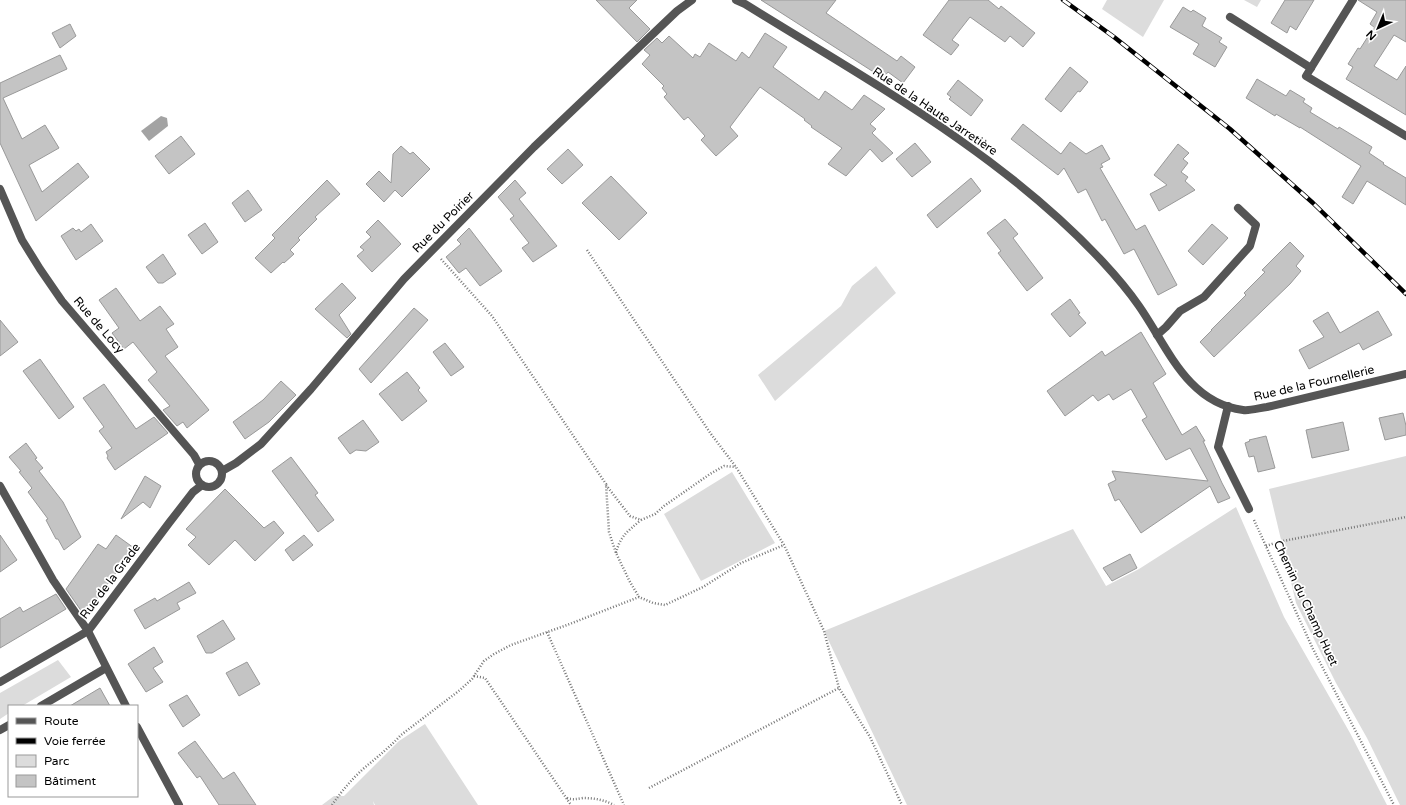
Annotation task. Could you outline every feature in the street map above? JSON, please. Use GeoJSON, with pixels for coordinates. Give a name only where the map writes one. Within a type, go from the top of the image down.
{"type":"FeatureCollection","features":[{"type":"Feature","properties":{"kind":"street","name":"Rue du Poirier"},"geometry":{"type":"LineString","coordinates":[[222,471],[236,463],[262,444],[311,389],[404,279],[534,147],[677,11],[692,0]]}},
{"type":"Feature","properties":{"kind":"street","name":"Rue de la Haute Jarretière"},"geometry":{"type":"LineString","coordinates":[[736,0],[745,4],[963,141],[1019,185],[1068,227],[1103,262],[1139,305],[1174,361],[1189,381],[1215,402],[1228,406]]}},
{"type":"Feature","properties":{"kind":"street"},"geometry":{"type":"LineString","coordinates":[[1353,0],[1306,76],[1406,136]]}},
{"type":"Feature","properties":{"kind":"street"},"geometry":{"type":"LineString","coordinates":[[1230,17],[1312,68]]}},
{"type":"Feature","properties":{"kind":"street","name":"Rue de Locy"},"geometry":{"type":"LineString","coordinates":[[0,189],[22,240],[62,301],[194,455],[199,464]]}},
{"type":"Feature","properties":{"kind":"street"},"geometry":{"type":"LineString","coordinates":[[1157,335],[1180,311],[1204,297],[1250,246],[1256,225],[1238,208]]}},
{"type":"Feature","properties":{"kind":"street","name":"Rue de la Fournellerie"},"geometry":{"type":"LineString","coordinates":[[1228,406],[1244,410],[1266,407],[1406,374]]}},
{"type":"Feature","properties":{"kind":"street"},"geometry":{"type":"LineString","coordinates":[[1228,406],[1218,446],[1249,509]]}},
{"type":"Feature","properties":{"kind":"street"},"geometry":{"type":"LineString","coordinates":[[210,460],[218,464],[222,471],[221,479],[216,485],[209,487],[198,482],[195,473],[199,464],[210,460]]}},
{"type":"Feature","properties":{"kind":"street","name":"Rue de la Grade"},"geometry":{"type":"LineString","coordinates":[[0,682],[88,631],[193,492],[202,485]]}},
{"type":"Feature","properties":{"kind":"street"},"geometry":{"type":"LineString","coordinates":[[0,486],[52,580],[88,631],[125,705]]}},
{"type":"Feature","properties":{"kind":"street"},"geometry":{"type":"LineString","coordinates":[[43,705],[106,668]]}},
{"type":"Feature","properties":{"kind":"street"},"geometry":{"type":"LineString","coordinates":[[138,729],[179,805]]}},
{"type":"Feature","properties":{"kind":"path"},"geometry":{"type":"LineString","coordinates":[[433,250],[492,316],[606,484],[630,516],[641,520]]}},
{"type":"Feature","properties":{"kind":"path"},"geometry":{"type":"LineString","coordinates":[[587,250],[711,434],[736,467],[784,545],[824,631],[839,688],[870,737],[902,805]]}},
{"type":"Feature","properties":{"kind":"path"},"geometry":{"type":"LineString","coordinates":[[616,553],[619,541],[641,520],[655,514],[664,506],[724,466],[736,467]]}},
{"type":"Feature","properties":{"kind":"path"},"geometry":{"type":"LineString","coordinates":[[606,484],[609,532],[616,553],[639,597],[653,603],[665,604],[703,587],[741,563],[784,545]]}},
{"type":"Feature","properties":{"kind":"path","name":"Chemin du Champ Huet"},"geometry":{"type":"LineString","coordinates":[[1249,509],[1313,649],[1394,805]]}},
{"type":"Feature","properties":{"kind":"path"},"geometry":{"type":"LineString","coordinates":[[1266,546],[1278,542],[1406,517]]}},
{"type":"Feature","properties":{"kind":"path"},"geometry":{"type":"LineString","coordinates":[[332,805],[343,790],[362,770],[392,744],[400,735],[460,690],[474,676],[484,661],[494,654],[512,645],[639,597]]}},
{"type":"Feature","properties":{"kind":"path"},"geometry":{"type":"LineString","coordinates":[[547,632],[624,805]]}},
{"type":"Feature","properties":{"kind":"path"},"geometry":{"type":"LineString","coordinates":[[474,676],[485,678],[571,805]]}},
{"type":"Feature","properties":{"kind":"path"},"geometry":{"type":"LineString","coordinates":[[649,788],[839,688]]}},
{"type":"Feature","properties":{"kind":"path"},"geometry":{"type":"LineString","coordinates":[[567,798],[572,800],[594,799],[614,805]]}},
{"type":"Feature","properties":{"kind":"green space"},"geometry":{"type":"Polygon","coordinates":[[[1107,0],[1164,0],[1143,37],[1102,9],[1107,0]]]}},
{"type":"Feature","properties":{"kind":"green space"},"geometry":{"type":"Polygon","coordinates":[[[1244,0],[1261,0],[1257,7],[1244,0]]]}},
{"type":"Feature","properties":{"kind":"green space"},"geometry":{"type":"Polygon","coordinates":[[[876,266],[896,293],[775,401],[758,375],[841,306],[852,286],[876,266]]]}},
{"type":"Feature","properties":{"kind":"green space"},"geometry":{"type":"Polygon","coordinates":[[[1406,456],[1406,805],[1400,805],[1367,738],[1336,683],[1296,603],[1269,489],[1406,456]]]}},
{"type":"Feature","properties":{"kind":"green space"},"geometry":{"type":"Polygon","coordinates":[[[732,472],[775,543],[701,581],[664,514],[732,472]]]}},
{"type":"Feature","properties":{"kind":"green space"},"geometry":{"type":"Polygon","coordinates":[[[1236,507],[1284,617],[1350,733],[1387,805],[907,805],[824,631],[1073,529],[1106,586],[1139,569],[1236,507]]]}},
{"type":"Feature","properties":{"kind":"green space"},"geometry":{"type":"Polygon","coordinates":[[[58,660],[71,677],[24,705],[8,705],[8,714],[0,719],[0,693],[58,660]]]}},
{"type":"Feature","properties":{"kind":"green space"},"geometry":{"type":"Polygon","coordinates":[[[425,724],[478,805],[375,805],[373,801],[374,805],[322,805],[334,796],[344,796],[399,741],[425,724]]]}},
{"type":"Feature","properties":{"kind":"shaded area"},"geometry":{"type":"Polygon","coordinates":[[[161,116],[167,118],[168,126],[149,141],[141,131],[161,116]]]}},
{"type":"Feature","properties":{"kind":"building"},"geometry":{"type":"Polygon","coordinates":[[[596,0],[637,0],[629,8],[650,29],[637,42],[596,0]]]}},
{"type":"Feature","properties":{"kind":"building"},"geometry":{"type":"Polygon","coordinates":[[[761,0],[836,0],[826,13],[897,61],[901,56],[915,67],[903,83],[888,72],[883,78],[761,0]]]}},
{"type":"Feature","properties":{"kind":"building"},"geometry":{"type":"Polygon","coordinates":[[[949,0],[988,0],[999,9],[1001,6],[1035,33],[1023,47],[1010,36],[1005,42],[970,17],[952,40],[959,45],[951,55],[923,35],[949,0]]]}},
{"type":"Feature","properties":{"kind":"building"},"geometry":{"type":"Polygon","coordinates":[[[1285,0],[1314,0],[1296,30],[1290,26],[1287,33],[1271,23],[1285,0]]]}},
{"type":"Feature","properties":{"kind":"building"},"geometry":{"type":"Polygon","coordinates":[[[1358,0],[1406,0],[1406,42],[1394,35],[1374,66],[1397,80],[1406,66],[1406,115],[1346,79],[1353,67],[1348,64],[1374,27],[1370,24],[1377,12],[1358,0]]]}},
{"type":"Feature","properties":{"kind":"building"},"geometry":{"type":"Polygon","coordinates":[[[1183,7],[1191,12],[1193,10],[1206,18],[1202,26],[1222,38],[1219,42],[1227,47],[1215,67],[1193,54],[1199,44],[1170,27],[1183,7]]]}},
{"type":"Feature","properties":{"kind":"building"},"geometry":{"type":"Polygon","coordinates":[[[70,24],[76,36],[60,48],[52,33],[70,24]]]}},
{"type":"Feature","properties":{"kind":"building"},"geometry":{"type":"Polygon","coordinates":[[[765,33],[787,47],[773,67],[819,100],[825,91],[852,110],[864,95],[885,109],[870,124],[876,129],[872,133],[893,153],[882,162],[870,149],[846,176],[828,164],[842,148],[811,127],[812,126],[804,120],[805,119],[760,87],[730,127],[738,136],[716,156],[701,140],[705,136],[688,117],[684,120],[664,97],[667,94],[662,88],[664,86],[642,64],[650,55],[644,50],[657,38],[662,43],[669,36],[693,58],[695,54],[700,57],[709,43],[736,61],[742,52],[749,58],[765,33]]]}},
{"type":"Feature","properties":{"kind":"building"},"geometry":{"type":"Polygon","coordinates":[[[60,55],[67,69],[3,98],[22,139],[45,125],[59,148],[29,165],[42,192],[78,163],[89,177],[36,221],[0,143],[0,83],[60,55]]]}},
{"type":"Feature","properties":{"kind":"building"},"geometry":{"type":"Polygon","coordinates":[[[1070,67],[1088,82],[1080,92],[1078,91],[1061,112],[1045,99],[1070,67]]]}},
{"type":"Feature","properties":{"kind":"building"},"geometry":{"type":"Polygon","coordinates":[[[1257,79],[1286,96],[1290,90],[1305,99],[1303,102],[1312,108],[1310,112],[1372,147],[1369,153],[1384,163],[1383,164],[1406,178],[1406,205],[1367,181],[1353,204],[1342,197],[1361,166],[1300,127],[1276,114],[1275,116],[1246,98],[1257,79]]]}},
{"type":"Feature","properties":{"kind":"building"},"geometry":{"type":"Polygon","coordinates":[[[958,80],[983,100],[971,116],[949,99],[951,97],[947,94],[958,80]]]}},
{"type":"Feature","properties":{"kind":"building"},"geometry":{"type":"Polygon","coordinates":[[[1023,124],[1061,154],[1070,142],[1086,154],[1102,145],[1110,159],[1101,164],[1103,167],[1100,168],[1136,230],[1145,225],[1177,285],[1158,295],[1134,249],[1124,254],[1105,219],[1102,221],[1086,189],[1078,193],[1064,168],[1058,175],[1011,139],[1023,124]]]}},
{"type":"Feature","properties":{"kind":"building"},"geometry":{"type":"Polygon","coordinates":[[[181,136],[195,154],[169,174],[155,156],[181,136]]]}},
{"type":"Feature","properties":{"kind":"building"},"geometry":{"type":"Polygon","coordinates":[[[915,143],[931,162],[912,177],[896,159],[915,143]]]}},
{"type":"Feature","properties":{"kind":"building"},"geometry":{"type":"Polygon","coordinates":[[[1178,144],[1189,153],[1183,159],[1188,163],[1181,172],[1188,177],[1185,181],[1195,190],[1159,211],[1150,194],[1167,185],[1154,175],[1178,144]]]}},
{"type":"Feature","properties":{"kind":"building"},"geometry":{"type":"Polygon","coordinates":[[[401,146],[410,154],[413,152],[430,169],[402,197],[395,190],[384,202],[366,184],[379,171],[391,183],[393,154],[401,146]]]}},
{"type":"Feature","properties":{"kind":"building"},"geometry":{"type":"Polygon","coordinates":[[[568,149],[583,165],[562,184],[547,169],[568,149]]]}},
{"type":"Feature","properties":{"kind":"building"},"geometry":{"type":"Polygon","coordinates":[[[611,176],[647,213],[619,240],[582,203],[611,176]]]}},
{"type":"Feature","properties":{"kind":"building"},"geometry":{"type":"Polygon","coordinates":[[[971,178],[981,191],[937,228],[927,215],[971,178]]]}},
{"type":"Feature","properties":{"kind":"building"},"geometry":{"type":"Polygon","coordinates":[[[327,180],[340,194],[315,217],[317,219],[298,238],[300,240],[290,250],[294,254],[271,273],[255,258],[275,238],[272,235],[327,180]]]}},
{"type":"Feature","properties":{"kind":"building"},"geometry":{"type":"Polygon","coordinates":[[[515,180],[526,193],[519,199],[557,246],[533,262],[522,248],[529,243],[510,219],[514,216],[498,197],[515,180]]]}},
{"type":"Feature","properties":{"kind":"building"},"geometry":{"type":"Polygon","coordinates":[[[248,190],[262,210],[245,222],[232,203],[248,190]]]}},
{"type":"Feature","properties":{"kind":"building"},"geometry":{"type":"Polygon","coordinates":[[[1005,219],[1018,234],[1013,238],[1043,278],[1027,291],[998,253],[1001,251],[987,233],[1005,219]]]}},
{"type":"Feature","properties":{"kind":"building"},"geometry":{"type":"Polygon","coordinates":[[[378,220],[401,244],[372,272],[357,256],[364,250],[360,247],[371,237],[366,232],[378,220]]]}},
{"type":"Feature","properties":{"kind":"building"},"geometry":{"type":"Polygon","coordinates":[[[205,223],[218,242],[202,254],[188,235],[205,223]]]}},
{"type":"Feature","properties":{"kind":"building"},"geometry":{"type":"Polygon","coordinates":[[[91,224],[103,241],[76,260],[61,236],[73,228],[76,231],[79,229],[81,232],[91,224]]]}},
{"type":"Feature","properties":{"kind":"building"},"geometry":{"type":"Polygon","coordinates":[[[1212,224],[1228,238],[1203,265],[1188,251],[1212,224]]]}},
{"type":"Feature","properties":{"kind":"building"},"geometry":{"type":"Polygon","coordinates":[[[469,228],[502,271],[480,286],[466,268],[459,273],[446,257],[461,244],[457,240],[469,228]]]}},
{"type":"Feature","properties":{"kind":"building"},"geometry":{"type":"Polygon","coordinates":[[[1290,242],[1304,256],[1296,266],[1301,271],[1290,284],[1214,357],[1200,342],[1246,295],[1244,293],[1265,272],[1262,270],[1290,242]]]}},
{"type":"Feature","properties":{"kind":"building"},"geometry":{"type":"Polygon","coordinates":[[[163,254],[176,274],[163,283],[158,283],[146,267],[163,254]]]}},
{"type":"Feature","properties":{"kind":"building"},"geometry":{"type":"Polygon","coordinates":[[[342,283],[356,298],[339,315],[351,334],[347,338],[315,309],[342,283]]]}},
{"type":"Feature","properties":{"kind":"building"},"geometry":{"type":"Polygon","coordinates":[[[116,288],[140,321],[160,306],[174,324],[166,329],[178,347],[165,356],[209,410],[187,428],[183,422],[177,426],[163,410],[170,406],[148,380],[157,372],[133,342],[124,349],[112,333],[119,328],[99,300],[116,288]]]}},
{"type":"Feature","properties":{"kind":"building"},"geometry":{"type":"Polygon","coordinates":[[[1070,299],[1080,313],[1078,314],[1086,323],[1070,337],[1051,314],[1070,299]]]}},
{"type":"Feature","properties":{"kind":"building"},"geometry":{"type":"Polygon","coordinates":[[[414,308],[428,320],[371,383],[359,369],[414,308]]]}},
{"type":"Feature","properties":{"kind":"building"},"geometry":{"type":"Polygon","coordinates":[[[1378,311],[1392,335],[1363,350],[1359,343],[1309,369],[1299,350],[1324,337],[1313,321],[1328,312],[1340,333],[1378,311]]]}},
{"type":"Feature","properties":{"kind":"building"},"geometry":{"type":"Polygon","coordinates":[[[0,320],[18,342],[0,356],[0,320]]]}},
{"type":"Feature","properties":{"kind":"building"},"geometry":{"type":"Polygon","coordinates":[[[1141,332],[1166,374],[1153,383],[1182,435],[1196,426],[1205,441],[1203,441],[1230,498],[1218,503],[1210,486],[1141,533],[1119,499],[1115,501],[1108,484],[1116,480],[1112,471],[1208,481],[1190,448],[1166,460],[1142,420],[1147,417],[1131,389],[1113,400],[1109,394],[1098,401],[1093,395],[1065,416],[1047,391],[1102,351],[1105,356],[1141,332]]]}},
{"type":"Feature","properties":{"kind":"building"},"geometry":{"type":"Polygon","coordinates":[[[445,343],[464,367],[451,376],[433,352],[445,343]]]}},
{"type":"Feature","properties":{"kind":"building"},"geometry":{"type":"Polygon","coordinates":[[[40,359],[74,407],[59,419],[23,371],[40,359]]]}},
{"type":"Feature","properties":{"kind":"building"},"geometry":{"type":"Polygon","coordinates":[[[407,372],[420,388],[418,390],[427,401],[402,421],[379,394],[407,372]]]}},
{"type":"Feature","properties":{"kind":"building"},"geometry":{"type":"Polygon","coordinates":[[[281,381],[296,395],[269,422],[245,439],[233,422],[263,400],[281,381]]]}},
{"type":"Feature","properties":{"kind":"building"},"geometry":{"type":"Polygon","coordinates":[[[104,384],[136,429],[154,417],[168,433],[115,470],[107,458],[108,456],[106,452],[112,448],[99,431],[104,427],[83,398],[104,384]]]}},
{"type":"Feature","properties":{"kind":"building"},"geometry":{"type":"Polygon","coordinates":[[[1403,413],[1406,426],[1406,435],[1385,440],[1379,418],[1403,413]]]}},
{"type":"Feature","properties":{"kind":"building"},"geometry":{"type":"Polygon","coordinates":[[[363,420],[379,442],[366,451],[356,450],[350,454],[338,438],[363,420]]]}},
{"type":"Feature","properties":{"kind":"building"},"geometry":{"type":"Polygon","coordinates":[[[1343,422],[1349,450],[1312,458],[1306,430],[1343,422]]]}},
{"type":"Feature","properties":{"kind":"building"},"geometry":{"type":"Polygon","coordinates":[[[1266,436],[1275,468],[1258,472],[1254,456],[1249,457],[1245,443],[1250,441],[1249,440],[1266,436]]]}},
{"type":"Feature","properties":{"kind":"building"},"geometry":{"type":"Polygon","coordinates":[[[26,443],[37,458],[35,459],[43,468],[39,471],[63,502],[81,537],[64,550],[58,539],[56,539],[46,520],[48,519],[28,492],[32,488],[19,472],[21,471],[9,457],[26,443]]]}},
{"type":"Feature","properties":{"kind":"building"},"geometry":{"type":"Polygon","coordinates":[[[291,457],[318,493],[315,495],[334,520],[318,532],[272,471],[291,457]]]}},
{"type":"Feature","properties":{"kind":"building"},"geometry":{"type":"Polygon","coordinates":[[[145,476],[161,486],[150,508],[143,502],[121,519],[145,476]]]}},
{"type":"Feature","properties":{"kind":"building"},"geometry":{"type":"Polygon","coordinates":[[[225,489],[264,528],[274,521],[284,533],[255,561],[235,540],[209,565],[188,545],[196,537],[186,529],[225,489]]]}},
{"type":"Feature","properties":{"kind":"building"},"geometry":{"type":"Polygon","coordinates":[[[0,535],[17,560],[0,572],[0,535]]]}},
{"type":"Feature","properties":{"kind":"building"},"geometry":{"type":"Polygon","coordinates":[[[116,535],[134,548],[91,607],[82,612],[66,589],[98,544],[106,549],[116,535]]]}},
{"type":"Feature","properties":{"kind":"building"},"geometry":{"type":"Polygon","coordinates":[[[304,535],[313,545],[293,561],[285,550],[304,535]]]}},
{"type":"Feature","properties":{"kind":"building"},"geometry":{"type":"Polygon","coordinates":[[[1130,554],[1137,568],[1112,581],[1103,568],[1130,554]]]}},
{"type":"Feature","properties":{"kind":"building"},"geometry":{"type":"Polygon","coordinates":[[[189,582],[196,593],[177,603],[180,609],[145,629],[134,610],[155,598],[157,601],[189,582]]]}},
{"type":"Feature","properties":{"kind":"building"},"geometry":{"type":"Polygon","coordinates":[[[56,594],[66,609],[0,648],[0,619],[20,607],[23,612],[56,594]]]}},
{"type":"Feature","properties":{"kind":"building"},"geometry":{"type":"Polygon","coordinates":[[[223,620],[235,639],[212,653],[206,653],[197,636],[223,620]]]}},
{"type":"Feature","properties":{"kind":"building"},"geometry":{"type":"Polygon","coordinates":[[[154,647],[163,662],[153,668],[163,682],[146,692],[128,664],[154,647]]]}},
{"type":"Feature","properties":{"kind":"building"},"geometry":{"type":"Polygon","coordinates":[[[247,662],[260,684],[239,696],[226,673],[247,662]]]}},
{"type":"Feature","properties":{"kind":"building"},"geometry":{"type":"Polygon","coordinates":[[[100,688],[109,705],[72,705],[100,688]]]}},
{"type":"Feature","properties":{"kind":"building"},"geometry":{"type":"Polygon","coordinates":[[[187,695],[200,715],[183,727],[169,705],[187,695]]]}},
{"type":"Feature","properties":{"kind":"building"},"geometry":{"type":"Polygon","coordinates":[[[195,741],[223,779],[234,772],[256,805],[219,805],[200,776],[197,778],[178,753],[195,741]]]}},
{"type":"Feature","properties":{"kind":"railway"},"geometry":{"type":"LineString","coordinates":[[1063,0],[1114,37],[1230,129],[1313,203],[1406,294]]}}]}
